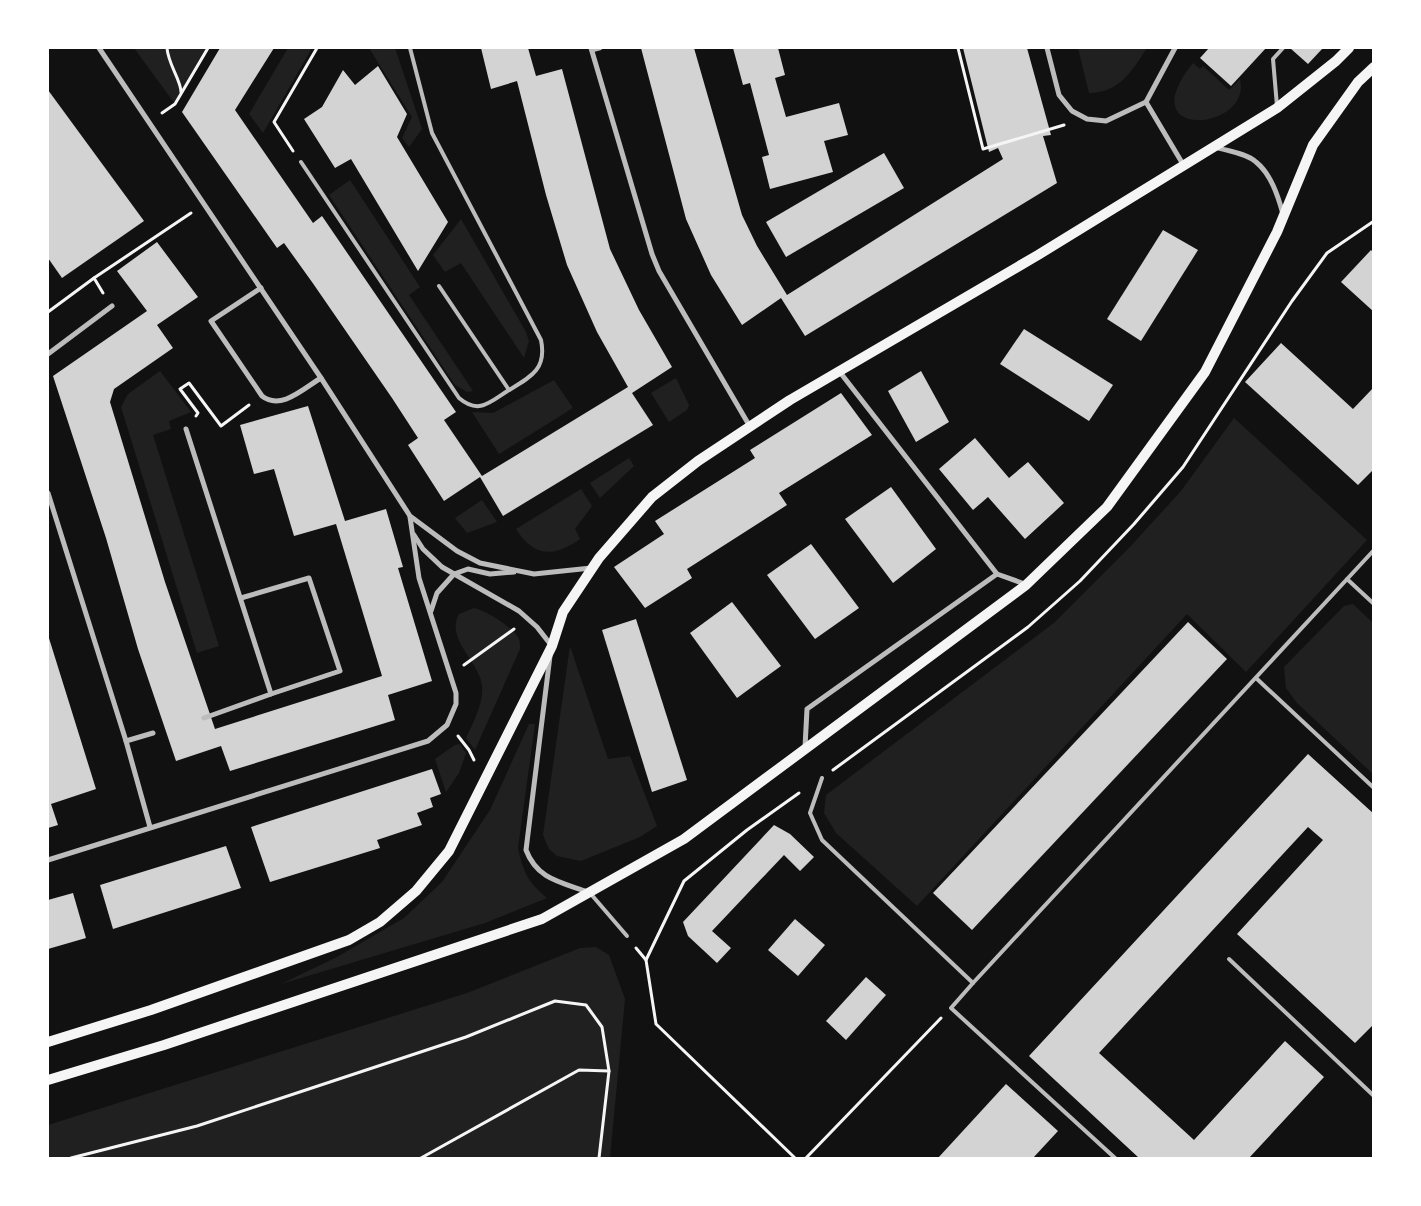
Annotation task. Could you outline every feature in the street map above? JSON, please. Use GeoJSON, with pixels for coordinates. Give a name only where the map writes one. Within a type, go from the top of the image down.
{"type":"FeatureCollection","features":[{"type":"Feature","properties":{"kind":"main road"},"geometry":{"type":"LineString","coordinates":[[48,1042],[151,1010],[349,940],[380,922],[399,907],[432,873],[449,851],[552,646],[563,612],[592,568],[652,497],[749,425],[1029,260],[1277,108],[1336,61],[1349,48]]}},
{"type":"Feature","properties":{"kind":"main road"},"geometry":{"type":"LineString","coordinates":[[48,1080],[164,1045],[542,919],[684,839],[1026,585],[1107,507],[1205,372],[1283,217],[1313,145],[1358,82],[1374,67]]}},
{"type":"Feature","properties":{"kind":"street"},"geometry":{"type":"LineString","coordinates":[[99,48],[261,288],[410,516],[467,557],[519,571],[548,574],[592,568]]}},
{"type":"Feature","properties":{"kind":"street"},"geometry":{"type":"LineString","coordinates":[[600,48],[592,49],[652,254],[659,271],[749,425]]}},
{"type":"Feature","properties":{"kind":"street"},"geometry":{"type":"LineString","coordinates":[[1047,48],[1059,95],[1072,110],[1087,119],[1106,121],[1146,102],[1175,48]]}},
{"type":"Feature","properties":{"kind":"street"},"geometry":{"type":"LineString","coordinates":[[1146,102],[1184,166]]}},
{"type":"Feature","properties":{"kind":"street"},"geometry":{"type":"LineString","coordinates":[[1215,147],[1240,154],[1256,162],[1276,191],[1283,217]]}},
{"type":"Feature","properties":{"kind":"street"},"geometry":{"type":"LineString","coordinates":[[261,288],[211,322],[262,396],[268,400],[280,401],[288,399],[320,378]]}},
{"type":"Feature","properties":{"kind":"street"},"geometry":{"type":"LineString","coordinates":[[48,354],[112,306]]}},
{"type":"Feature","properties":{"kind":"street"},"geometry":{"type":"LineString","coordinates":[[839,371],[997,574],[1026,585]]}},
{"type":"Feature","properties":{"kind":"street"},"geometry":{"type":"LineString","coordinates":[[186,429],[242,598],[271,694]]}},
{"type":"Feature","properties":{"kind":"street"},"geometry":{"type":"LineString","coordinates":[[48,493],[126,741],[150,827]]}},
{"type":"Feature","properties":{"kind":"street"},"geometry":{"type":"LineString","coordinates":[[48,860],[428,741],[447,725],[456,704],[456,693],[419,578],[410,516]]}},
{"type":"Feature","properties":{"kind":"street"},"geometry":{"type":"LineString","coordinates":[[413,534],[432,558],[454,574],[529,618],[552,646],[526,850],[531,863],[542,874],[590,893]]}},
{"type":"Feature","properties":{"kind":"street"},"geometry":{"type":"LineString","coordinates":[[430,612],[436,593],[454,574],[468,569],[495,574],[519,571]]}},
{"type":"Feature","properties":{"kind":"street"},"geometry":{"type":"LineString","coordinates":[[805,750],[807,709],[997,574]]}},
{"type":"Feature","properties":{"kind":"street"},"geometry":{"type":"LineString","coordinates":[[204,718],[340,671],[309,578],[242,598]]}},
{"type":"Feature","properties":{"kind":"street"},"geometry":{"type":"LineString","coordinates":[[126,741],[153,733]]}},
{"type":"Feature","properties":{"kind":"lane"},"geometry":{"type":"LineString","coordinates":[[300,162],[459,398],[466,404],[475,407],[484,406],[536,371],[542,362],[544,351],[542,340],[432,133],[410,48]]}},
{"type":"Feature","properties":{"kind":"lane"},"geometry":{"type":"LineString","coordinates":[[1277,108],[1273,59],[1283,48]]}},
{"type":"Feature","properties":{"kind":"lane"},"geometry":{"type":"LineString","coordinates":[[439,286],[509,390]]}},
{"type":"Feature","properties":{"kind":"lane"},"geometry":{"type":"LineString","coordinates":[[1115,1158],[951,1008],[1374,550]]}},
{"type":"Feature","properties":{"kind":"lane"},"geometry":{"type":"LineString","coordinates":[[1347,579],[1374,604]]}},
{"type":"Feature","properties":{"kind":"lane"},"geometry":{"type":"LineString","coordinates":[[1256,678],[1374,788]]}},
{"type":"Feature","properties":{"kind":"lane"},"geometry":{"type":"LineString","coordinates":[[822,778],[810,813],[822,840],[973,983]]}},
{"type":"Feature","properties":{"kind":"lane"},"geometry":{"type":"LineString","coordinates":[[590,893],[627,936]]}},
{"type":"Feature","properties":{"kind":"lane"},"geometry":{"type":"LineString","coordinates":[[1229,959],[1374,1096]]}},
{"type":"Feature","properties":{"kind":"path"},"geometry":{"type":"LineString","coordinates":[[167,48],[172,70],[181,86],[178,100],[208,48]]}},
{"type":"Feature","properties":{"kind":"path"},"geometry":{"type":"LineString","coordinates":[[300,162],[274,122],[317,48]]}},
{"type":"Feature","properties":{"kind":"path"},"geometry":{"type":"LineString","coordinates":[[958,48],[983,149],[1087,119]]}},
{"type":"Feature","properties":{"kind":"path"},"geometry":{"type":"LineString","coordinates":[[48,312],[94,278],[204,204]]}},
{"type":"Feature","properties":{"kind":"path"},"geometry":{"type":"LineString","coordinates":[[795,1158],[656,1024],[646,960],[684,881],[747,830],[822,778],[1028,627],[1080,581],[1134,524],[1183,467],[1292,301],[1327,254],[1374,220]]}},
{"type":"Feature","properties":{"kind":"path"},"geometry":{"type":"LineString","coordinates":[[94,278],[112,306]]}},
{"type":"Feature","properties":{"kind":"path"},"geometry":{"type":"LineString","coordinates":[[186,429],[198,413],[180,390],[190,383],[221,426],[262,396]]}},
{"type":"Feature","properties":{"kind":"path"},"geometry":{"type":"LineString","coordinates":[[451,674],[529,618]]}},
{"type":"Feature","properties":{"kind":"path"},"geometry":{"type":"LineString","coordinates":[[447,725],[469,750],[482,786]]}},
{"type":"Feature","properties":{"kind":"path"},"geometry":{"type":"LineString","coordinates":[[71,1158],[206,1123],[466,1037],[555,1001],[586,1004],[602,1027],[609,1071],[599,1158]]}},
{"type":"Feature","properties":{"kind":"path"},"geometry":{"type":"LineString","coordinates":[[806,1158],[951,1008]]}},
{"type":"Feature","properties":{"kind":"path"},"geometry":{"type":"LineString","coordinates":[[421,1158],[579,1070],[609,1071]]}},
{"type":"Feature","properties":{"kind":"shaded area"},"geometry":{"type":"Polygon","coordinates":[[[134,48],[208,48],[175,104],[134,48]]]}},
{"type":"Feature","properties":{"kind":"shaded area"},"geometry":{"type":"Polygon","coordinates":[[[288,48],[312,48],[263,133],[249,114],[288,48]]]}},
{"type":"Feature","properties":{"kind":"shaded area"},"geometry":{"type":"Polygon","coordinates":[[[369,48],[395,48],[422,129],[409,147],[402,138],[412,117],[369,48]]]}},
{"type":"Feature","properties":{"kind":"shaded area"},"geometry":{"type":"Polygon","coordinates":[[[1078,48],[1147,48],[1136,65],[1117,85],[1099,92],[1089,93],[1078,48]]]}},
{"type":"Feature","properties":{"kind":"shaded area"},"geometry":{"type":"Polygon","coordinates":[[[1193,63],[1200,69],[1203,66],[1229,90],[1240,79],[1239,96],[1229,110],[1214,118],[1197,120],[1183,116],[1175,106],[1177,89],[1193,63]]]}},
{"type":"Feature","properties":{"kind":"shaded area"},"geometry":{"type":"Polygon","coordinates":[[[350,180],[420,287],[409,295],[473,391],[467,392],[455,385],[329,195],[350,180]]]}},
{"type":"Feature","properties":{"kind":"shaded area"},"geometry":{"type":"Polygon","coordinates":[[[461,219],[526,332],[529,341],[524,358],[461,263],[445,272],[433,255],[461,219]]]}},
{"type":"Feature","properties":{"kind":"shaded area"},"geometry":{"type":"Polygon","coordinates":[[[160,371],[191,412],[169,421],[171,429],[153,435],[219,646],[197,653],[121,407],[128,394],[160,371]]]}},
{"type":"Feature","properties":{"kind":"shaded area"},"geometry":{"type":"Polygon","coordinates":[[[676,378],[689,405],[687,410],[669,422],[651,393],[676,378]]]}},
{"type":"Feature","properties":{"kind":"shaded area"},"geometry":{"type":"Polygon","coordinates":[[[554,380],[573,408],[499,454],[472,412],[493,413],[554,380]]]}},
{"type":"Feature","properties":{"kind":"shaded area"},"geometry":{"type":"Polygon","coordinates":[[[1234,418],[1367,540],[1246,672],[1187,614],[917,906],[836,833],[824,813],[826,795],[1055,622],[1128,549],[1181,491],[1234,418]]]}},
{"type":"Feature","properties":{"kind":"shaded area"},"geometry":{"type":"Polygon","coordinates":[[[629,458],[634,466],[600,498],[590,483],[629,458]]]}},
{"type":"Feature","properties":{"kind":"shaded area"},"geometry":{"type":"Polygon","coordinates":[[[581,489],[592,506],[575,529],[580,539],[553,552],[545,552],[530,545],[516,529],[581,489]]]}},
{"type":"Feature","properties":{"kind":"shaded area"},"geometry":{"type":"Polygon","coordinates":[[[482,500],[497,522],[467,533],[455,518],[482,500]]]}},
{"type":"Feature","properties":{"kind":"shaded area"},"geometry":{"type":"Polygon","coordinates":[[[1353,604],[1373,623],[1373,774],[1297,703],[1286,688],[1284,667],[1344,606],[1353,604]]]}},
{"type":"Feature","properties":{"kind":"shaded area"},"geometry":{"type":"Polygon","coordinates":[[[474,608],[491,615],[504,624],[515,633],[520,643],[520,649],[475,750],[466,738],[480,705],[482,685],[480,676],[459,641],[456,632],[459,614],[474,608]]]}},
{"type":"Feature","properties":{"kind":"shaded area"},"geometry":{"type":"Polygon","coordinates":[[[570,646],[608,759],[630,756],[657,826],[640,837],[581,861],[557,856],[549,849],[543,835],[570,646]]]}},
{"type":"Feature","properties":{"kind":"shaded area"},"geometry":{"type":"Polygon","coordinates":[[[529,724],[535,724],[518,848],[527,876],[547,898],[485,923],[281,984],[337,957],[404,918],[442,882],[490,810],[529,724]]]}},
{"type":"Feature","properties":{"kind":"shaded area"},"geometry":{"type":"Polygon","coordinates":[[[460,744],[466,753],[459,773],[446,792],[435,759],[455,745],[460,744]]]}},
{"type":"Feature","properties":{"kind":"shaded area"},"geometry":{"type":"Polygon","coordinates":[[[596,947],[609,955],[625,999],[610,1158],[48,1158],[48,1125],[467,993],[580,948],[596,947]]]}},
{"type":"Feature","properties":{"kind":"building"},"geometry":{"type":"Polygon","coordinates":[[[220,48],[274,48],[235,110],[313,223],[322,216],[456,412],[444,420],[482,476],[628,387],[597,332],[567,265],[546,195],[517,81],[491,89],[481,48],[528,48],[536,76],[562,69],[610,249],[639,310],[672,367],[632,393],[653,425],[503,516],[480,477],[444,501],[408,445],[418,438],[392,398],[284,243],[277,248],[182,112],[220,48]]]}},
{"type":"Feature","properties":{"kind":"building"},"geometry":{"type":"Polygon","coordinates":[[[641,48],[694,48],[742,215],[757,246],[787,295],[1003,159],[998,148],[989,152],[963,48],[1027,48],[1051,135],[1043,136],[1057,183],[805,336],[781,298],[742,325],[711,275],[686,219],[641,48]]]}},
{"type":"Feature","properties":{"kind":"building"},"geometry":{"type":"Polygon","coordinates":[[[733,48],[778,48],[785,75],[775,78],[786,117],[839,103],[848,135],[824,141],[833,172],[770,189],[762,157],[769,155],[750,83],[743,85],[733,48]]]}},
{"type":"Feature","properties":{"kind":"building"},"geometry":{"type":"Polygon","coordinates":[[[1209,48],[1266,48],[1231,86],[1200,58],[1209,48]]]}},
{"type":"Feature","properties":{"kind":"building"},"geometry":{"type":"Polygon","coordinates":[[[1290,48],[1323,48],[1308,64],[1290,48]]]}},
{"type":"Feature","properties":{"kind":"building"},"geometry":{"type":"Polygon","coordinates":[[[378,66],[407,114],[397,137],[448,222],[418,271],[351,159],[335,168],[304,119],[322,107],[343,70],[355,85],[378,66]]]}},
{"type":"Feature","properties":{"kind":"building"},"geometry":{"type":"Polygon","coordinates":[[[48,90],[144,221],[62,278],[48,258],[48,90]]]}},
{"type":"Feature","properties":{"kind":"building"},"geometry":{"type":"Polygon","coordinates":[[[884,153],[904,188],[786,257],[766,222],[884,153]]]}},
{"type":"Feature","properties":{"kind":"building"},"geometry":{"type":"Polygon","coordinates":[[[1163,230],[1198,250],[1141,341],[1107,319],[1163,230]]]}},
{"type":"Feature","properties":{"kind":"building"},"geometry":{"type":"Polygon","coordinates":[[[157,242],[198,297],[157,325],[173,348],[114,389],[110,402],[165,582],[215,729],[382,676],[336,524],[294,536],[274,469],[254,474],[240,425],[308,406],[345,521],[386,509],[403,567],[398,568],[432,681],[388,695],[395,720],[230,771],[221,746],[176,761],[138,649],[106,538],[53,376],[147,311],[117,271],[157,242]]]}},
{"type":"Feature","properties":{"kind":"building"},"geometry":{"type":"Polygon","coordinates":[[[1371,250],[1374,253],[1374,312],[1341,282],[1371,250]]]}},
{"type":"Feature","properties":{"kind":"building"},"geometry":{"type":"Polygon","coordinates":[[[1024,329],[1113,385],[1089,421],[1000,364],[1024,329]]]}},
{"type":"Feature","properties":{"kind":"building"},"geometry":{"type":"Polygon","coordinates":[[[1281,343],[1353,409],[1374,387],[1374,469],[1358,485],[1245,382],[1281,343]]]}},
{"type":"Feature","properties":{"kind":"building"},"geometry":{"type":"Polygon","coordinates":[[[921,371],[949,422],[916,442],[888,391],[921,371]]]}},
{"type":"Feature","properties":{"kind":"building"},"geometry":{"type":"Polygon","coordinates":[[[841,393],[872,435],[779,493],[787,505],[687,569],[692,578],[645,608],[614,567],[664,534],[655,521],[755,458],[750,450],[841,393]]]}},
{"type":"Feature","properties":{"kind":"building"},"geometry":{"type":"Polygon","coordinates":[[[975,438],[1009,478],[1028,462],[1064,503],[1025,539],[988,497],[973,510],[939,469],[975,438]]]}},
{"type":"Feature","properties":{"kind":"building"},"geometry":{"type":"Polygon","coordinates":[[[891,487],[936,549],[893,583],[845,519],[891,487]]]}},
{"type":"Feature","properties":{"kind":"building"},"geometry":{"type":"Polygon","coordinates":[[[811,544],[859,608],[815,639],[767,575],[811,544]]]}},
{"type":"Feature","properties":{"kind":"building"},"geometry":{"type":"Polygon","coordinates":[[[732,602],[781,666],[737,698],[690,633],[732,602]]]}},
{"type":"Feature","properties":{"kind":"building"},"geometry":{"type":"Polygon","coordinates":[[[636,619],[687,780],[652,792],[602,630],[636,619]]]}},
{"type":"Feature","properties":{"kind":"building"},"geometry":{"type":"Polygon","coordinates":[[[1188,622],[1227,659],[972,930],[933,893],[1188,622]]]}},
{"type":"Feature","properties":{"kind":"building"},"geometry":{"type":"Polygon","coordinates":[[[48,635],[96,789],[51,804],[58,825],[48,828],[48,635]]]}},
{"type":"Feature","properties":{"kind":"building"},"geometry":{"type":"Polygon","coordinates":[[[1308,754],[1374,814],[1374,1024],[1355,1043],[1237,934],[1323,840],[1308,827],[1099,1053],[1194,1140],[1285,1041],[1324,1077],[1249,1158],[1139,1158],[1029,1056],[1308,754]]]}},
{"type":"Feature","properties":{"kind":"building"},"geometry":{"type":"Polygon","coordinates":[[[432,769],[441,794],[430,798],[433,807],[417,813],[422,825],[377,840],[380,848],[270,882],[251,827],[432,769]]]}},
{"type":"Feature","properties":{"kind":"building"},"geometry":{"type":"Polygon","coordinates":[[[774,825],[790,834],[814,857],[800,871],[784,855],[712,931],[731,948],[717,963],[688,936],[683,922],[774,825]]]}},
{"type":"Feature","properties":{"kind":"building"},"geometry":{"type":"Polygon","coordinates":[[[226,846],[241,888],[113,929],[100,885],[226,846]]]}},
{"type":"Feature","properties":{"kind":"building"},"geometry":{"type":"Polygon","coordinates":[[[73,893],[86,938],[48,949],[48,900],[73,893]]]}},
{"type":"Feature","properties":{"kind":"building"},"geometry":{"type":"Polygon","coordinates":[[[795,919],[825,945],[798,976],[768,950],[795,919]]]}},
{"type":"Feature","properties":{"kind":"building"},"geometry":{"type":"Polygon","coordinates":[[[866,977],[886,995],[846,1040],[826,1021],[866,977]]]}},
{"type":"Feature","properties":{"kind":"building"},"geometry":{"type":"Polygon","coordinates":[[[1006,1084],[1058,1131],[1033,1158],[938,1158],[1006,1084]]]}}]}
